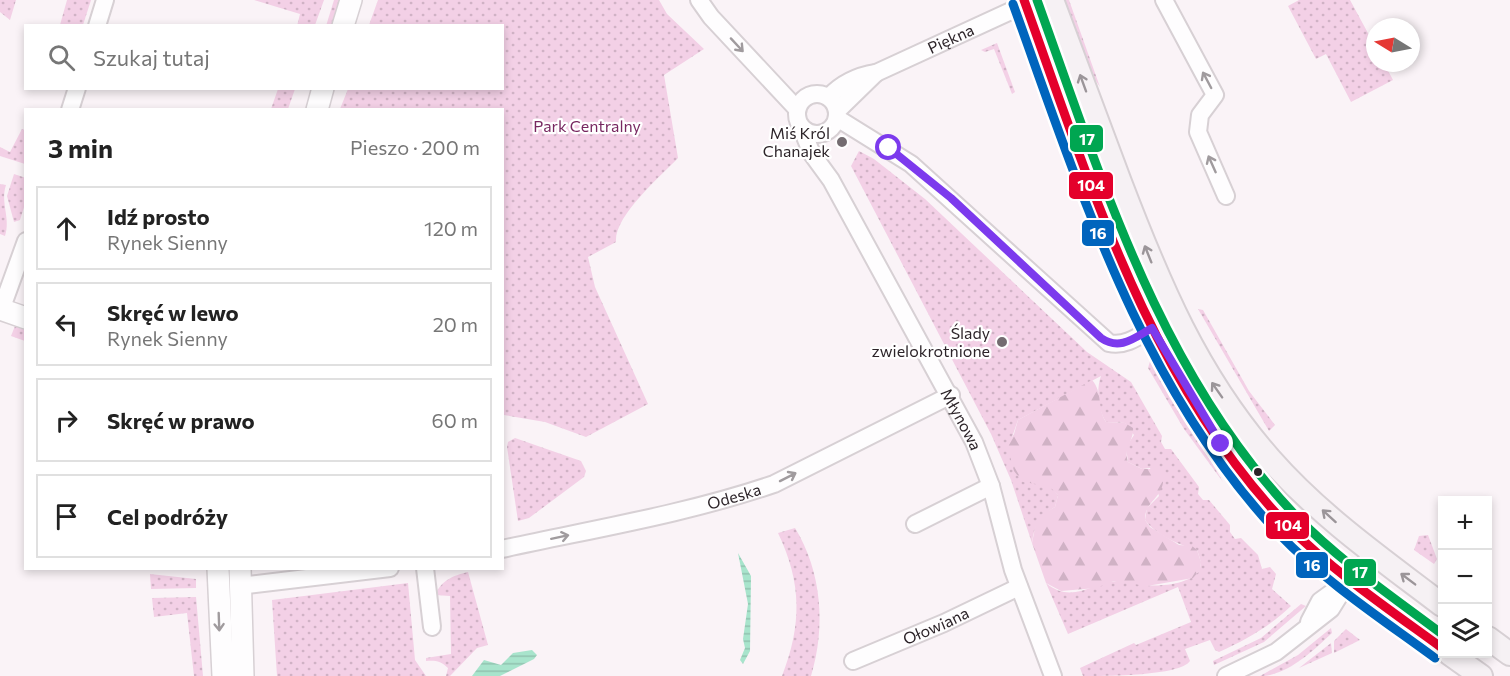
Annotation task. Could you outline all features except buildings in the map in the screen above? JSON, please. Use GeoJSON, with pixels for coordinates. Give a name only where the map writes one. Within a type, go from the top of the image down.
{"type":"FeatureCollection","features":[{"type":"Feature","properties":{"kind":"main road"},"geometry":{"type":"LineString","coordinates":[[1052,0],[1170,308],[1208,377],[1243,427],[1294,485],[1374,554],[1442,604]]}},
{"type":"Feature","properties":{"kind":"main road"},"geometry":{"type":"LineString","coordinates":[[1025,2],[1078,149],[1152,328],[1221,444],[1272,508],[1349,580],[1438,644]]}},
{"type":"Feature","properties":{"kind":"main road"},"geometry":{"type":"LineString","coordinates":[[1078,149],[1103,138]]}},
{"type":"Feature","properties":{"kind":"main road"},"geometry":{"type":"LineString","coordinates":[[1272,508],[1294,485]]}},
{"type":"Feature","properties":{"kind":"main road"},"geometry":{"type":"LineString","coordinates":[[1492,641],[1510,654]]}},
{"type":"Feature","properties":{"kind":"main road"},"geometry":{"type":"LineString","coordinates":[[1456,658],[1481,676]]}},
{"type":"Feature","properties":{"kind":"street"},"geometry":{"type":"LineString","coordinates":[[98,24],[105,0]]}},
{"type":"Feature","properties":{"kind":"street"},"geometry":{"type":"LineString","coordinates":[[344,24],[351,0]]}},
{"type":"Feature","properties":{"kind":"street"},"geometry":{"type":"LineString","coordinates":[[699,0],[711,17],[797,109],[801,127],[817,134],[825,132],[834,109]]}},
{"type":"Feature","properties":{"kind":"street"},"geometry":{"type":"LineString","coordinates":[[1164,0],[1215,95],[1200,115],[1198,132],[1226,196]]}},
{"type":"Feature","properties":{"kind":"street","name":"Piękna"},"geometry":{"type":"LineString","coordinates":[[834,109],[876,73],[1025,2]]}},
{"type":"Feature","properties":{"kind":"street"},"geometry":{"type":"LineString","coordinates":[[71,108],[76,90]]}},
{"type":"Feature","properties":{"kind":"street"},"geometry":{"type":"LineString","coordinates":[[318,108],[322,90]]}},
{"type":"Feature","properties":{"kind":"street"},"geometry":{"type":"LineString","coordinates":[[797,109],[804,98],[823,94],[834,109],[911,164],[1109,343],[1116,345],[1129,342],[1152,328]]}},
{"type":"Feature","properties":{"kind":"street","name":"Młynowa"},"geometry":{"type":"LineString","coordinates":[[801,127],[812,154],[831,180],[975,442],[991,486],[1019,587],[1053,676]]}},
{"type":"Feature","properties":{"kind":"street","name":"Młynowa"},"geometry":{"type":"LineString","coordinates":[[825,132],[824,145],[831,180]]}},
{"type":"Feature","properties":{"kind":"street"},"geometry":{"type":"LineString","coordinates":[[24,246],[0,309],[24,317]]}},
{"type":"Feature","properties":{"kind":"street","name":"Odeska"},"geometry":{"type":"LineString","coordinates":[[504,549],[691,509],[745,494],[774,484],[951,395]]}},
{"type":"Feature","properties":{"kind":"street"},"geometry":{"type":"LineString","coordinates":[[915,524],[991,486]]}},
{"type":"Feature","properties":{"kind":"street"},"geometry":{"type":"LineString","coordinates":[[1226,676],[1276,652],[1308,625],[1320,601],[1349,580],[1374,554]]}},
{"type":"Feature","properties":{"kind":"street"},"geometry":{"type":"LineString","coordinates":[[223,676],[218,579],[375,570]]}},
{"type":"Feature","properties":{"kind":"street"},"geometry":{"type":"LineString","coordinates":[[425,570],[432,627]]}},
{"type":"Feature","properties":{"kind":"street"},"geometry":{"type":"LineString","coordinates":[[239,577],[243,676]]}},
{"type":"Feature","properties":{"kind":"street","name":"Ołowiana"},"geometry":{"type":"LineString","coordinates":[[853,661],[944,623],[1019,587]]}},
{"type":"Feature","properties":{"kind":"green space"},"geometry":{"type":"Polygon","coordinates":[[[0,0],[16,0],[10,20],[0,12],[0,0]]]}},
{"type":"Feature","properties":{"kind":"green space"},"geometry":{"type":"Polygon","coordinates":[[[67,0],[91,0],[83,24],[60,24],[67,0]]]}},
{"type":"Feature","properties":{"kind":"green space"},"geometry":{"type":"Polygon","coordinates":[[[254,0],[324,0],[315,24],[298,24],[300,14],[254,0]]]}},
{"type":"Feature","properties":{"kind":"green space"},"geometry":{"type":"Polygon","coordinates":[[[334,0],[345,0],[336,24],[327,24],[334,0]]]}},
{"type":"Feature","properties":{"kind":"green space","name":"Park Centralny"},"geometry":{"type":"Polygon","coordinates":[[[378,0],[659,0],[667,14],[704,49],[664,75],[678,158],[630,209],[617,232],[616,242],[588,257],[595,287],[648,404],[586,437],[545,422],[504,415],[504,108],[340,108],[348,90],[504,90],[504,24],[369,24],[378,0]]]}},
{"type":"Feature","properties":{"kind":"green space"},"geometry":{"type":"Polygon","coordinates":[[[1063,0],[1069,0],[1100,87],[1094,78],[1063,0]]]}},
{"type":"Feature","properties":{"kind":"green space"},"geometry":{"type":"Polygon","coordinates":[[[1299,0],[1350,0],[1366,29],[1366,72],[1389,72],[1393,80],[1351,102],[1326,54],[1316,59],[1288,6],[1299,0]]]}},
{"type":"Feature","properties":{"kind":"green space"},"geometry":{"type":"Polygon","coordinates":[[[1018,26],[1024,29],[1068,146],[1064,148],[1018,26]]]}},
{"type":"Feature","properties":{"kind":"green space"},"geometry":{"type":"Polygon","coordinates":[[[997,43],[1015,92],[1012,94],[994,49],[985,52],[981,50],[997,43]]]}},
{"type":"Feature","properties":{"kind":"green space"},"geometry":{"type":"Polygon","coordinates":[[[278,90],[295,90],[288,108],[271,108],[278,90]]]}},
{"type":"Feature","properties":{"kind":"green space"},"geometry":{"type":"Polygon","coordinates":[[[22,129],[24,130],[24,164],[0,156],[0,147],[10,152],[22,129]]]}},
{"type":"Feature","properties":{"kind":"green space"},"geometry":{"type":"Polygon","coordinates":[[[859,151],[874,159],[925,199],[1087,352],[1131,382],[1162,436],[1161,442],[1165,449],[1171,449],[1199,487],[1198,494],[1203,500],[1209,500],[1230,525],[1230,532],[1235,539],[1241,538],[1258,555],[1262,569],[1270,567],[1276,574],[1272,589],[1291,606],[1257,632],[1219,652],[1215,650],[1210,640],[1185,649],[1190,661],[1172,670],[1141,674],[1083,676],[1080,668],[1134,643],[1136,645],[1191,622],[1178,587],[1068,634],[1046,583],[1065,592],[1082,591],[1117,581],[1151,586],[1167,585],[1184,581],[1197,573],[1201,564],[1197,550],[1168,539],[1145,520],[1147,508],[1159,496],[1150,468],[1142,469],[1128,462],[1126,447],[1134,435],[1125,423],[1106,422],[1103,417],[1098,393],[1101,376],[1018,420],[1011,440],[1058,495],[1055,507],[1045,514],[1036,526],[1032,543],[1011,480],[991,434],[851,166],[859,151]]]}},
{"type":"Feature","properties":{"kind":"green space"},"geometry":{"type":"Polygon","coordinates":[[[14,174],[24,177],[24,207],[20,220],[14,222],[7,196],[14,174]]]}},
{"type":"Feature","properties":{"kind":"green space"},"geometry":{"type":"Polygon","coordinates":[[[0,184],[6,185],[4,198],[7,229],[5,236],[0,234],[0,184]]]}},
{"type":"Feature","properties":{"kind":"green space"},"geometry":{"type":"Polygon","coordinates":[[[1198,309],[1203,310],[1249,391],[1275,425],[1269,431],[1198,309]]]}},
{"type":"Feature","properties":{"kind":"green space"},"geometry":{"type":"Polygon","coordinates":[[[15,326],[24,330],[24,341],[11,336],[15,326]]]}},
{"type":"Feature","properties":{"kind":"green space"},"geometry":{"type":"Polygon","coordinates":[[[1151,358],[1223,482],[1184,429],[1148,368],[1151,358]]]}},
{"type":"Feature","properties":{"kind":"green space"},"geometry":{"type":"Polygon","coordinates":[[[1092,380],[1098,390],[1106,422],[1125,423],[1133,428],[1127,452],[1128,462],[1142,469],[1158,469],[1163,472],[1162,488],[1148,508],[1145,520],[1150,527],[1179,545],[1192,546],[1197,550],[1201,562],[1200,570],[1193,578],[1147,586],[1114,581],[1096,588],[1061,591],[1046,583],[1032,543],[1036,523],[1041,515],[1055,507],[1058,495],[1049,486],[1023,482],[1014,471],[1007,445],[1014,434],[1018,420],[1092,380]]]}},
{"type":"Feature","properties":{"kind":"green space"},"geometry":{"type":"Polygon","coordinates":[[[515,438],[581,461],[586,471],[584,477],[529,518],[518,521],[507,447],[508,442],[515,438]]]}},
{"type":"Feature","properties":{"kind":"green space"},"geometry":{"type":"Polygon","coordinates":[[[795,528],[811,563],[819,600],[819,638],[811,676],[782,676],[793,639],[796,604],[792,569],[778,533],[795,528]]]}},
{"type":"Feature","properties":{"kind":"green space"},"geometry":{"type":"Polygon","coordinates":[[[1428,535],[1437,559],[1434,564],[1414,550],[1419,536],[1428,535]]]}},
{"type":"Feature","properties":{"kind":"green space"},"geometry":{"type":"Polygon","coordinates":[[[468,572],[488,645],[477,648],[450,676],[446,676],[448,668],[438,661],[426,661],[426,658],[451,654],[450,596],[435,595],[448,579],[468,572]]]}},
{"type":"Feature","properties":{"kind":"green space"},"geometry":{"type":"Polygon","coordinates":[[[150,574],[196,579],[196,588],[151,589],[150,574]]]}},
{"type":"Feature","properties":{"kind":"green space"},"geometry":{"type":"Polygon","coordinates":[[[408,583],[415,660],[426,676],[277,676],[272,600],[408,583]]]}},
{"type":"Feature","properties":{"kind":"green space"},"geometry":{"type":"Polygon","coordinates":[[[196,597],[203,676],[194,676],[187,613],[154,617],[152,598],[196,597]]]}},
{"type":"Feature","properties":{"kind":"green space"},"geometry":{"type":"Polygon","coordinates":[[[1301,604],[1306,606],[1264,642],[1214,665],[1213,661],[1261,638],[1301,604]]]}},
{"type":"Feature","properties":{"kind":"green space"},"geometry":{"type":"Polygon","coordinates":[[[1331,628],[1332,633],[1299,661],[1280,672],[1260,676],[1298,655],[1331,628]]]}},
{"type":"Feature","properties":{"kind":"green space"},"geometry":{"type":"Polygon","coordinates":[[[1346,629],[1360,640],[1334,653],[1334,641],[1346,629]]]}},
{"type":"Feature","properties":{"kind":"green space"},"geometry":{"type":"Polygon","coordinates":[[[1331,643],[1332,653],[1299,668],[1331,643]]]}},
{"type":"Feature","properties":{"kind":"shaded area"},"geometry":{"type":"Polygon","coordinates":[[[738,553],[751,576],[750,651],[743,664],[740,660],[745,648],[743,639],[748,604],[738,553]]]}},
{"type":"Feature","properties":{"kind":"shaded area"},"geometry":{"type":"Polygon","coordinates":[[[532,650],[537,655],[534,659],[500,676],[472,676],[484,660],[501,665],[513,653],[532,650]]]}},
{"type":"Feature","properties":{"kind":"transit line","name":"104"},"geometry":{"type":"LineString","coordinates":[[1024,0],[1100,209],[1129,278],[1161,346],[1198,410],[1240,471],[1289,527],[1344,575],[1438,645]]}},
{"type":"Feature","properties":{"kind":"transit line","name":"17"},"geometry":{"type":"LineString","coordinates":[[1037,0],[1086,137],[1140,274],[1172,340],[1209,403],[1250,463],[1298,518],[1350,564],[1438,631]]}},
{"type":"Feature","properties":{"kind":"transit line","name":"16"},"geometry":{"type":"LineString","coordinates":[[1013,4],[1063,144],[1119,284],[1152,351],[1189,416],[1231,477],[1297,552],[1354,599],[1435,658]]}},
{"type":"Feature","properties":{"kind":"place","name":"Miś Król Chanajek"},"geometry":{"type":"Point","coordinates":[842,142]}},
{"type":"Feature","properties":{"kind":"place","name":"Ślady zwielokrotnione"},"geometry":{"type":"Point","coordinates":[1002,342]}},
{"type":"Feature","properties":{"kind":"route"},"geometry":{"type":"LineString","coordinates":[[889,148],[951,198],[1101,338],[1109,343],[1122,344],[1152,328],[1170,362],[1221,444]]}}]}
